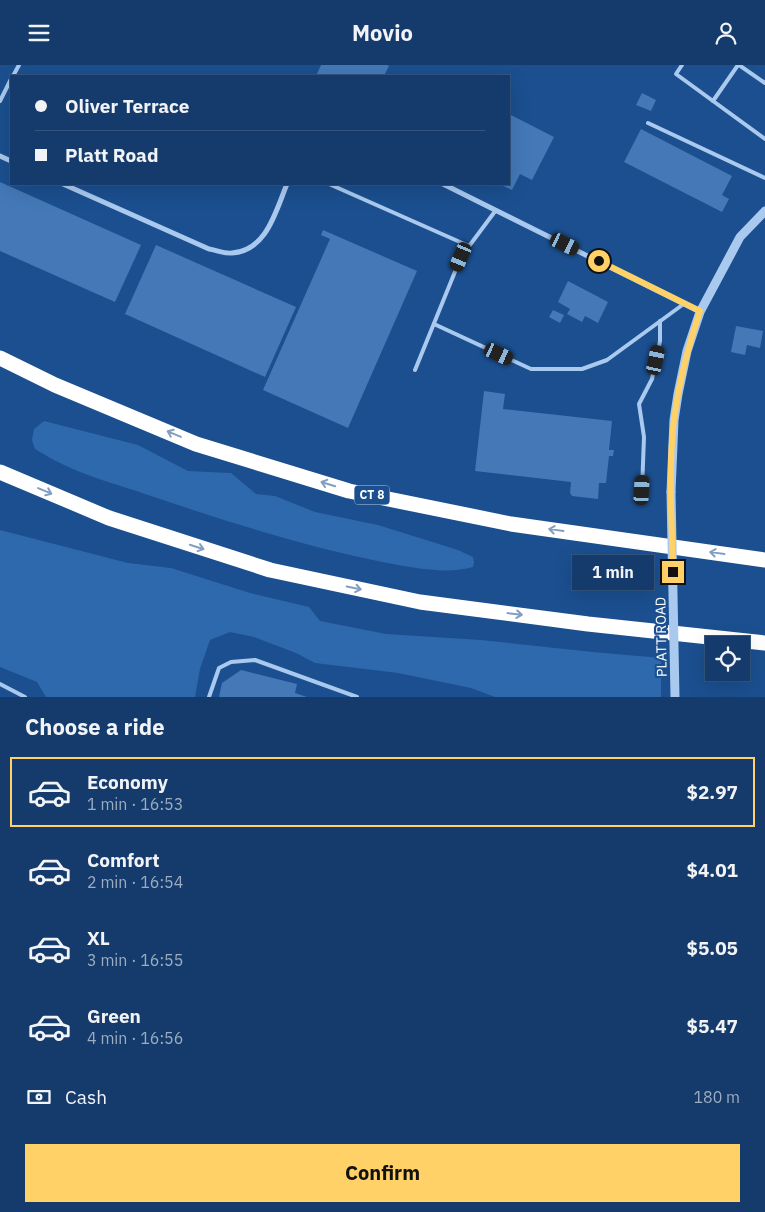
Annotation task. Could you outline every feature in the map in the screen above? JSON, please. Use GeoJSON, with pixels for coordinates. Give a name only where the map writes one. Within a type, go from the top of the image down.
{"type":"FeatureCollection","features":[{"type":"Feature","properties":{"kind":"highway","name":"CT 8"},"geometry":{"type":"LineString","coordinates":[[0,358],[55,385],[196,444],[349,491],[511,523],[765,560]]}},
{"type":"Feature","properties":{"kind":"highway"},"geometry":{"type":"LineString","coordinates":[[0,472],[109,518],[270,570],[420,602],[588,624],[765,643]]}},
{"type":"Feature","properties":{"kind":"street"},"geometry":{"type":"LineString","coordinates":[[64,185],[209,249],[231,253],[251,248],[264,236],[287,185]]}},
{"type":"Feature","properties":{"kind":"street"},"geometry":{"type":"LineString","coordinates":[[444,185],[700,311]]}},
{"type":"Feature","properties":{"kind":"street","name":"PLATT ROAD"},"geometry":{"type":"LineString","coordinates":[[675,697],[671,492],[674,420],[678,394],[687,351],[700,311],[740,237],[765,211]]}},
{"type":"Feature","properties":{"kind":"lane"},"geometry":{"type":"LineString","coordinates":[[682,65],[676,74],[765,139]]}},
{"type":"Feature","properties":{"kind":"lane"},"geometry":{"type":"LineString","coordinates":[[713,101],[739,65],[765,83]]}},
{"type":"Feature","properties":{"kind":"lane"},"geometry":{"type":"LineString","coordinates":[[0,101],[10,82]]}},
{"type":"Feature","properties":{"kind":"lane"},"geometry":{"type":"LineString","coordinates":[[648,123],[765,178]]}},
{"type":"Feature","properties":{"kind":"lane"},"geometry":{"type":"LineString","coordinates":[[331,185],[469,246]]}},
{"type":"Feature","properties":{"kind":"lane"},"geometry":{"type":"LineString","coordinates":[[415,370],[461,257],[496,210]]}},
{"type":"Feature","properties":{"kind":"lane"},"geometry":{"type":"LineString","coordinates":[[434,324],[531,369],[582,369],[607,360],[685,303]]}},
{"type":"Feature","properties":{"kind":"lane"},"geometry":{"type":"LineString","coordinates":[[642,490],[644,437],[639,404],[652,379],[660,341],[660,321]]}},
{"type":"Feature","properties":{"kind":"lane"},"geometry":{"type":"LineString","coordinates":[[209,697],[219,667],[231,662],[256,661],[357,697]]}},
{"type":"Feature","properties":{"kind":"lane"},"geometry":{"type":"LineString","coordinates":[[0,684],[24,697]]}},
{"type":"Feature","properties":{"kind":"shaded area"},"geometry":{"type":"Polygon","coordinates":[[[44,421],[138,445],[188,471],[231,473],[256,494],[275,496],[315,512],[378,525],[458,550],[473,557],[473,567],[452,570],[428,569],[352,556],[264,532],[104,481],[62,464],[35,449],[32,440],[34,429],[44,421]]]}},
{"type":"Feature","properties":{"kind":"shaded area"},"geometry":{"type":"Polygon","coordinates":[[[0,530],[128,563],[171,568],[250,593],[309,607],[320,621],[386,634],[481,640],[661,658],[661,697],[495,697],[471,688],[398,673],[315,663],[296,653],[254,637],[230,632],[210,640],[200,669],[195,697],[46,697],[37,682],[0,667],[0,530]]]}},
{"type":"Feature","properties":{"kind":"building"},"geometry":{"type":"Polygon","coordinates":[[[321,65],[389,66],[384,75],[316,75],[321,65]]]}},
{"type":"Feature","properties":{"kind":"building"},"geometry":{"type":"Polygon","coordinates":[[[642,93],[656,100],[651,111],[636,105],[642,93]]]}},
{"type":"Feature","properties":{"kind":"building"},"geometry":{"type":"Polygon","coordinates":[[[510,115],[554,137],[532,180],[520,174],[512,190],[501,185],[510,185],[510,115]]]}},
{"type":"Feature","properties":{"kind":"building"},"geometry":{"type":"Polygon","coordinates":[[[641,129],[732,176],[722,195],[729,199],[722,212],[624,162],[641,129]]]}},
{"type":"Feature","properties":{"kind":"building"},"geometry":{"type":"Polygon","coordinates":[[[0,182],[141,245],[115,302],[0,251],[0,182]]]}},
{"type":"Feature","properties":{"kind":"building"},"geometry":{"type":"Polygon","coordinates":[[[323,230],[417,271],[348,428],[263,390],[330,239],[321,235],[323,230]]]}},
{"type":"Feature","properties":{"kind":"building"},"geometry":{"type":"Polygon","coordinates":[[[156,245],[296,307],[265,377],[125,314],[156,245]]]}},
{"type":"Feature","properties":{"kind":"building"},"geometry":{"type":"Polygon","coordinates":[[[568,281],[608,302],[598,323],[585,316],[582,322],[567,314],[570,309],[558,302],[568,281]]]}},
{"type":"Feature","properties":{"kind":"building"},"geometry":{"type":"Polygon","coordinates":[[[553,310],[564,315],[560,323],[549,317],[553,310]]]}},
{"type":"Feature","properties":{"kind":"building"},"geometry":{"type":"Polygon","coordinates":[[[736,326],[763,331],[760,348],[747,345],[745,355],[731,352],[736,326]]]}},
{"type":"Feature","properties":{"kind":"building"},"geometry":{"type":"Polygon","coordinates":[[[484,391],[505,394],[503,409],[612,421],[609,450],[614,450],[613,456],[609,456],[606,483],[599,483],[598,499],[572,496],[570,493],[571,482],[475,471],[484,391]]]}},
{"type":"Feature","properties":{"kind":"building"},"geometry":{"type":"Polygon","coordinates":[[[241,670],[297,684],[295,693],[307,697],[219,697],[222,683],[241,670]]]}},
{"type":"Feature","properties":{"kind":"route"},"geometry":{"type":"LineString","coordinates":[[599,261],[700,311],[687,351],[674,420],[671,492],[673,572]]}}]}
